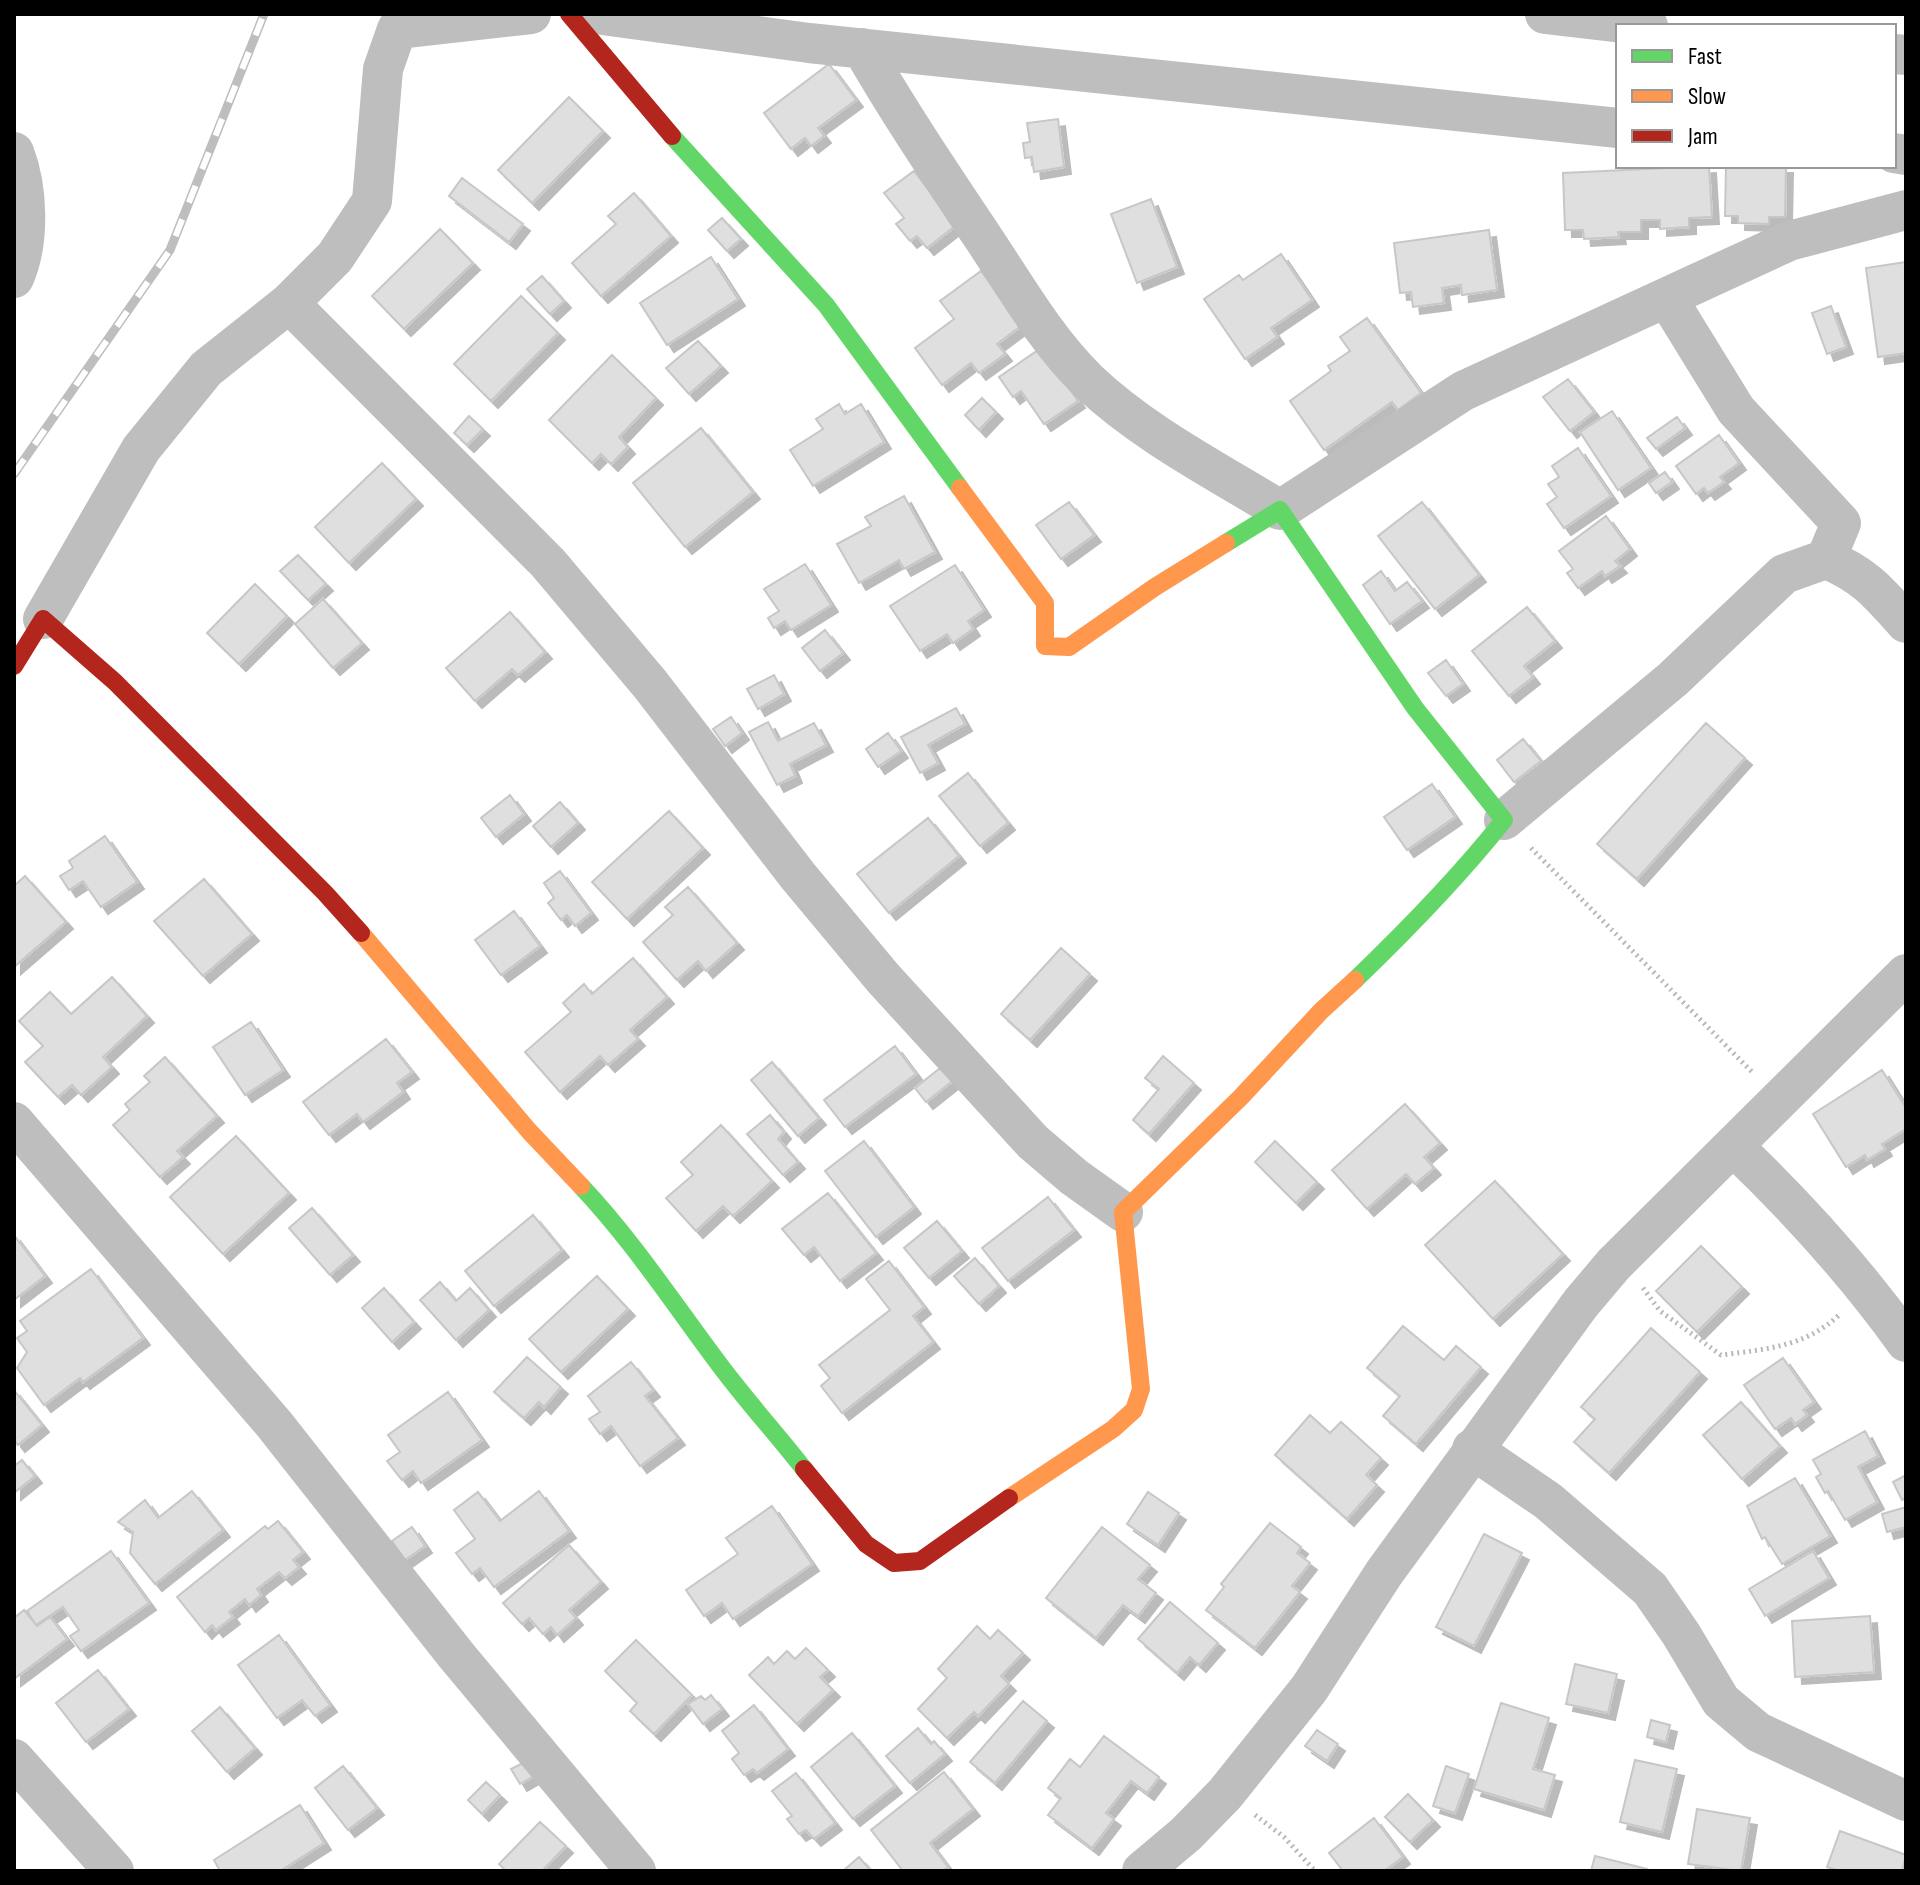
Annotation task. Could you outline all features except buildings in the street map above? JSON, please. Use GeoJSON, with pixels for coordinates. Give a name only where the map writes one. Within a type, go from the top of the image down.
{"type":"FeatureCollection","features":[{"type":"Feature","properties":{"kind":"street"},"geometry":{"type":"LineString","coordinates":[[14,666],[141,449],[206,369],[289,303],[335,257],[372,201],[384,22],[531,14]]}},
{"type":"Feature","properties":{"kind":"street"},"geometry":{"type":"LineString","coordinates":[[569,14],[637,97],[826,305],[1045,603],[1045,646],[1069,647],[1155,587],[1463,391],[1789,241],[1906,210]]}},
{"type":"Feature","properties":{"kind":"street"},"geometry":{"type":"LineString","coordinates":[[595,14],[862,48],[1616,128]]}},
{"type":"Feature","properties":{"kind":"street"},"geometry":{"type":"LineString","coordinates":[[1545,14],[1631,24]]}},
{"type":"Feature","properties":{"kind":"street"},"geometry":{"type":"LineString","coordinates":[[862,48],[899,112],[1043,329],[1087,380],[1125,411],[1170,443],[1280,510],[1415,708],[1504,820]]}},
{"type":"Feature","properties":{"kind":"street"},"geometry":{"type":"LineString","coordinates":[[14,152],[19,165],[25,221],[14,278]]}},
{"type":"Feature","properties":{"kind":"street"},"geometry":{"type":"LineString","coordinates":[[1667,298],[1736,410],[1841,523],[1826,559]]}},
{"type":"Feature","properties":{"kind":"street"},"geometry":{"type":"LineString","coordinates":[[43,619],[115,682],[325,893],[393,969],[529,1131],[599,1205],[718,1363],[866,1544],[894,1563],[920,1561],[1113,1429],[1134,1410],[1141,1389],[1123,1212],[1074,1177],[1033,1142],[905,1002],[798,876],[650,684],[548,563],[289,303]]}},
{"type":"Feature","properties":{"kind":"street"},"geometry":{"type":"LineString","coordinates":[[1123,1212],[1241,1097],[1321,1011],[1419,919],[1504,820],[1673,679],[1784,574],[1826,559],[1852,570],[1877,590],[1906,623]]}},
{"type":"Feature","properties":{"kind":"street"},"geometry":{"type":"LineString","coordinates":[[1142,1871],[1186,1834],[1225,1794],[1309,1689],[1384,1573],[1472,1449],[1581,1303],[1614,1264],[1906,974]]}},
{"type":"Feature","properties":{"kind":"street"},"geometry":{"type":"LineString","coordinates":[[14,1122],[274,1424],[456,1655],[636,1871]]}},
{"type":"Feature","properties":{"kind":"street"},"geometry":{"type":"LineString","coordinates":[[1733,1146],[1781,1191],[1867,1288],[1906,1342]]}},
{"type":"Feature","properties":{"kind":"street"},"geometry":{"type":"LineString","coordinates":[[1472,1449],[1548,1501],[1650,1589],[1721,1701],[1758,1732],[1906,1801]]}},
{"type":"Feature","properties":{"kind":"street"},"geometry":{"type":"LineString","coordinates":[[14,1759],[114,1871]]}},
{"type":"Feature","properties":{"kind":"path"},"geometry":{"type":"LineString","coordinates":[[1504,820],[1780,1100]]}},
{"type":"Feature","properties":{"kind":"path"},"geometry":{"type":"LineString","coordinates":[[1614,1264],[1645,1289],[1660,1311],[1721,1355],[1787,1346],[1832,1322],[1867,1288]]}},
{"type":"Feature","properties":{"kind":"path"},"geometry":{"type":"LineString","coordinates":[[1225,1794],[1284,1837],[1315,1871]]}},
{"type":"Feature","properties":{"kind":"railway"},"geometry":{"type":"LineString","coordinates":[[14,474],[170,250],[264,14]]}},
{"type":"Feature","properties":{"kind":"traffic: fast"},"geometry":{"type":"LineString","coordinates":[[672,136],[826,305],[960,488]]}},
{"type":"Feature","properties":{"kind":"traffic: fast"},"geometry":{"type":"LineString","coordinates":[[1226,543],[1280,510],[1415,708],[1504,820],[1432,903],[1355,980]]}},
{"type":"Feature","properties":{"kind":"traffic: fast"},"geometry":{"type":"LineString","coordinates":[[581,1186],[634,1249],[726,1374],[804,1469]]}},
{"type":"Feature","properties":{"kind":"traffic: slow"},"geometry":{"type":"LineString","coordinates":[[960,488],[1045,603],[1045,646],[1069,647],[1155,587],[1226,543]]}},
{"type":"Feature","properties":{"kind":"traffic: slow"},"geometry":{"type":"LineString","coordinates":[[361,933],[529,1131],[581,1186]]}},
{"type":"Feature","properties":{"kind":"traffic: slow"},"geometry":{"type":"LineString","coordinates":[[1009,1498],[1113,1429],[1134,1410],[1141,1389],[1123,1212],[1355,980]]}},
{"type":"Feature","properties":{"kind":"traffic: jam"},"geometry":{"type":"LineString","coordinates":[[569,14],[672,136]]}},
{"type":"Feature","properties":{"kind":"traffic: jam"},"geometry":{"type":"LineString","coordinates":[[14,666],[43,619],[115,682],[361,933]]}},
{"type":"Feature","properties":{"kind":"traffic: jam"},"geometry":{"type":"LineString","coordinates":[[804,1469],[866,1544],[894,1563],[920,1561],[1009,1498]]}}]}
